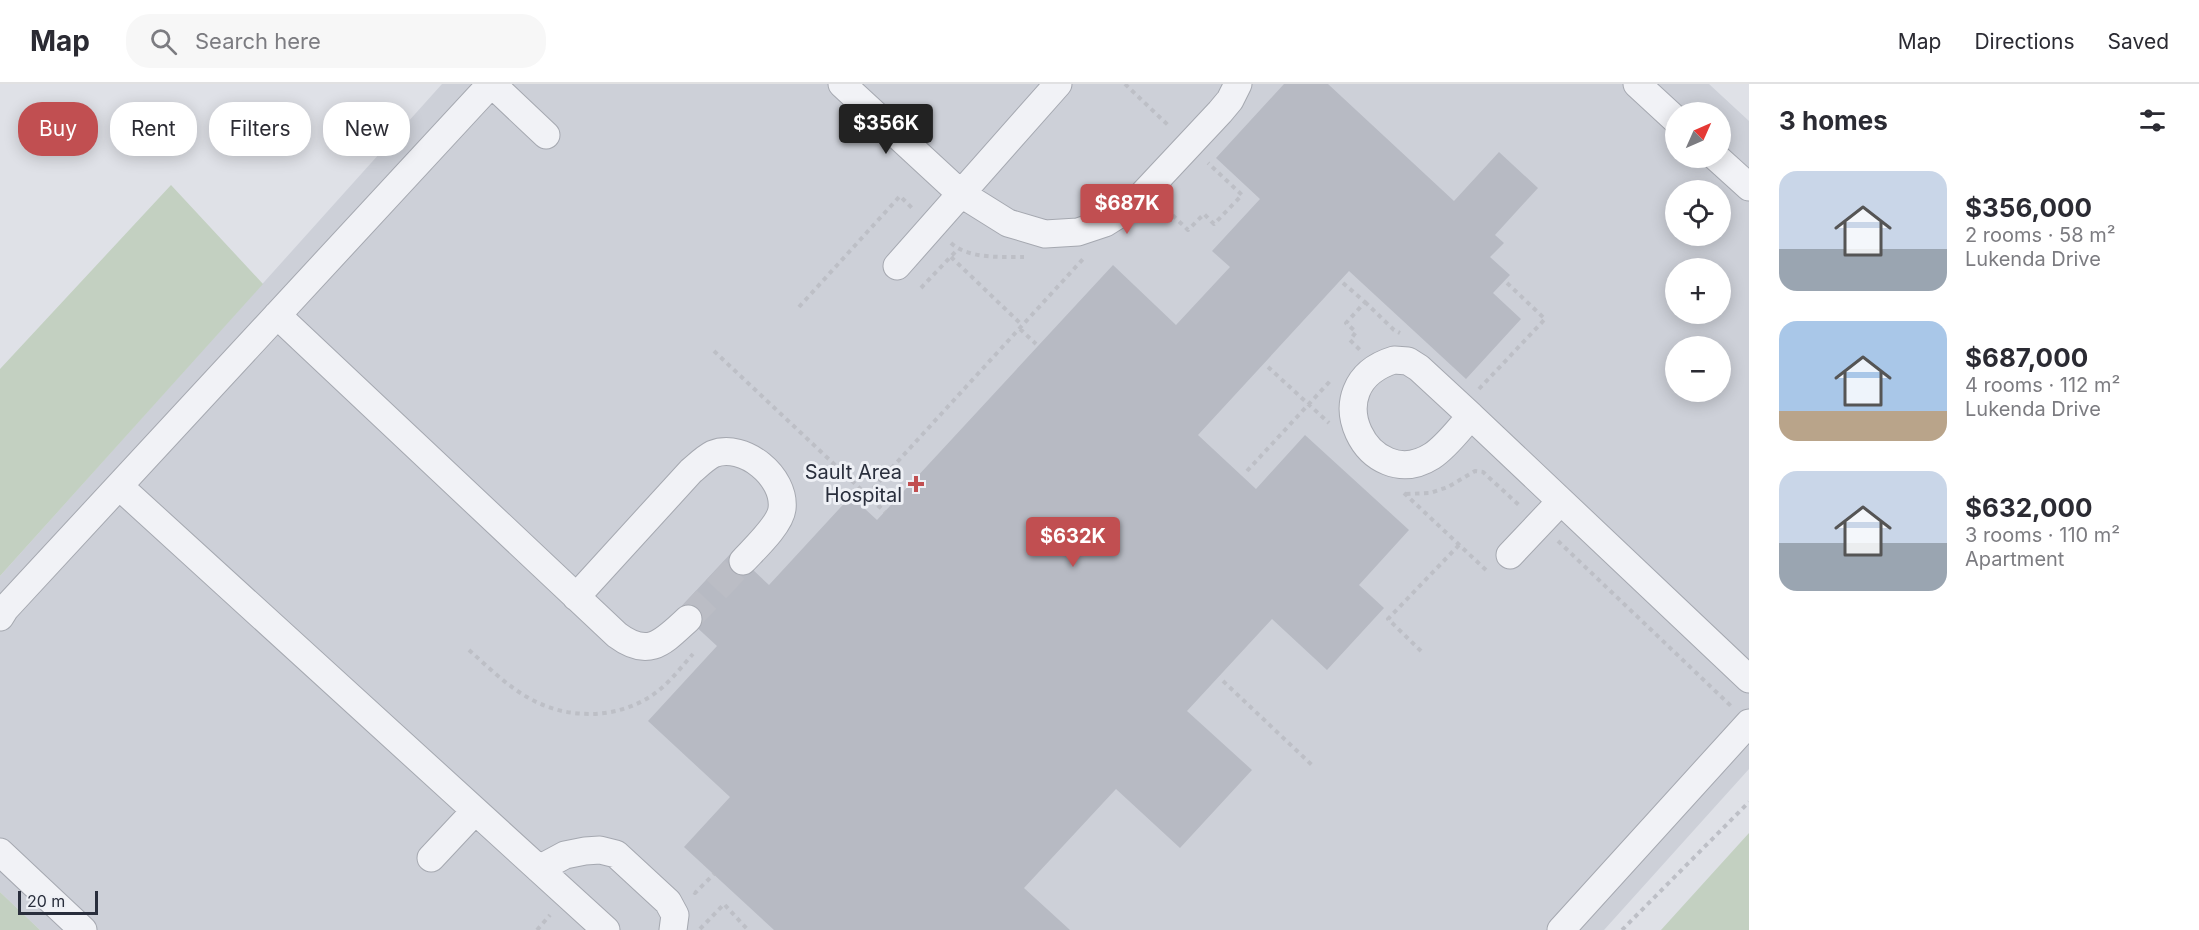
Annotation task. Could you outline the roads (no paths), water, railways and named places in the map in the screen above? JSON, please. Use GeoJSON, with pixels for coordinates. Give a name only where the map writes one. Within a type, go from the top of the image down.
{"type":"FeatureCollection","features":[{"type":"Feature","properties":{"kind":"street"},"geometry":{"type":"LineString","coordinates":[[0,617],[492,84],[546,135]]}},
{"type":"Feature","properties":{"kind":"street"},"geometry":{"type":"LineString","coordinates":[[842,84],[960,193],[1008,223],[1046,234],[1078,232],[1105,223],[1132,206],[1220,112],[1230,100],[1238,84]]}},
{"type":"Feature","properties":{"kind":"street"},"geometry":{"type":"LineString","coordinates":[[897,266],[1058,84]]}},
{"type":"Feature","properties":{"kind":"street"},"geometry":{"type":"LineString","coordinates":[[1637,84],[1665,110]]}},
{"type":"Feature","properties":{"kind":"street"},"geometry":{"type":"LineString","coordinates":[[1728,168],[1749,187]]}},
{"type":"Feature","properties":{"kind":"street"},"geometry":{"type":"LineString","coordinates":[[277,315],[628,644],[644,648],[654,646],[665,640],[688,619]]}},
{"type":"Feature","properties":{"kind":"street"},"geometry":{"type":"LineString","coordinates":[[1467,412],[1749,679]]}},
{"type":"Feature","properties":{"kind":"street"},"geometry":{"type":"LineString","coordinates":[[576,597],[691,471],[713,454],[728,452],[743,454],[757,462],[772,478],[780,494],[782,510],[775,524],[743,561]]}},
{"type":"Feature","properties":{"kind":"street"},"geometry":{"type":"LineString","coordinates":[[119,486],[606,930]]}},
{"type":"Feature","properties":{"kind":"street"},"geometry":{"type":"LineString","coordinates":[[1510,555],[1561,501]]}},
{"type":"Feature","properties":{"kind":"street"},"geometry":{"type":"LineString","coordinates":[[1562,930],[1749,723]]}},
{"type":"Feature","properties":{"kind":"street"},"geometry":{"type":"LineString","coordinates":[[431,858],[475,811]]}},
{"type":"Feature","properties":{"kind":"street"},"geometry":{"type":"LineString","coordinates":[[539,869],[565,855],[585,851],[600,850],[616,854],[668,902],[675,915],[674,930]]}},
{"type":"Feature","properties":{"kind":"street"},"geometry":{"type":"LineString","coordinates":[[0,852],[83,930]]}},
{"type":"Feature","properties":{"kind":"tunnel"},"geometry":{"type":"LineString","coordinates":[[688,619],[743,561]]}},
{"type":"Feature","properties":{"kind":"place","name":"Sault Area Hospital"},"geometry":{"type":"Point","coordinates":[916,484]}}]}
